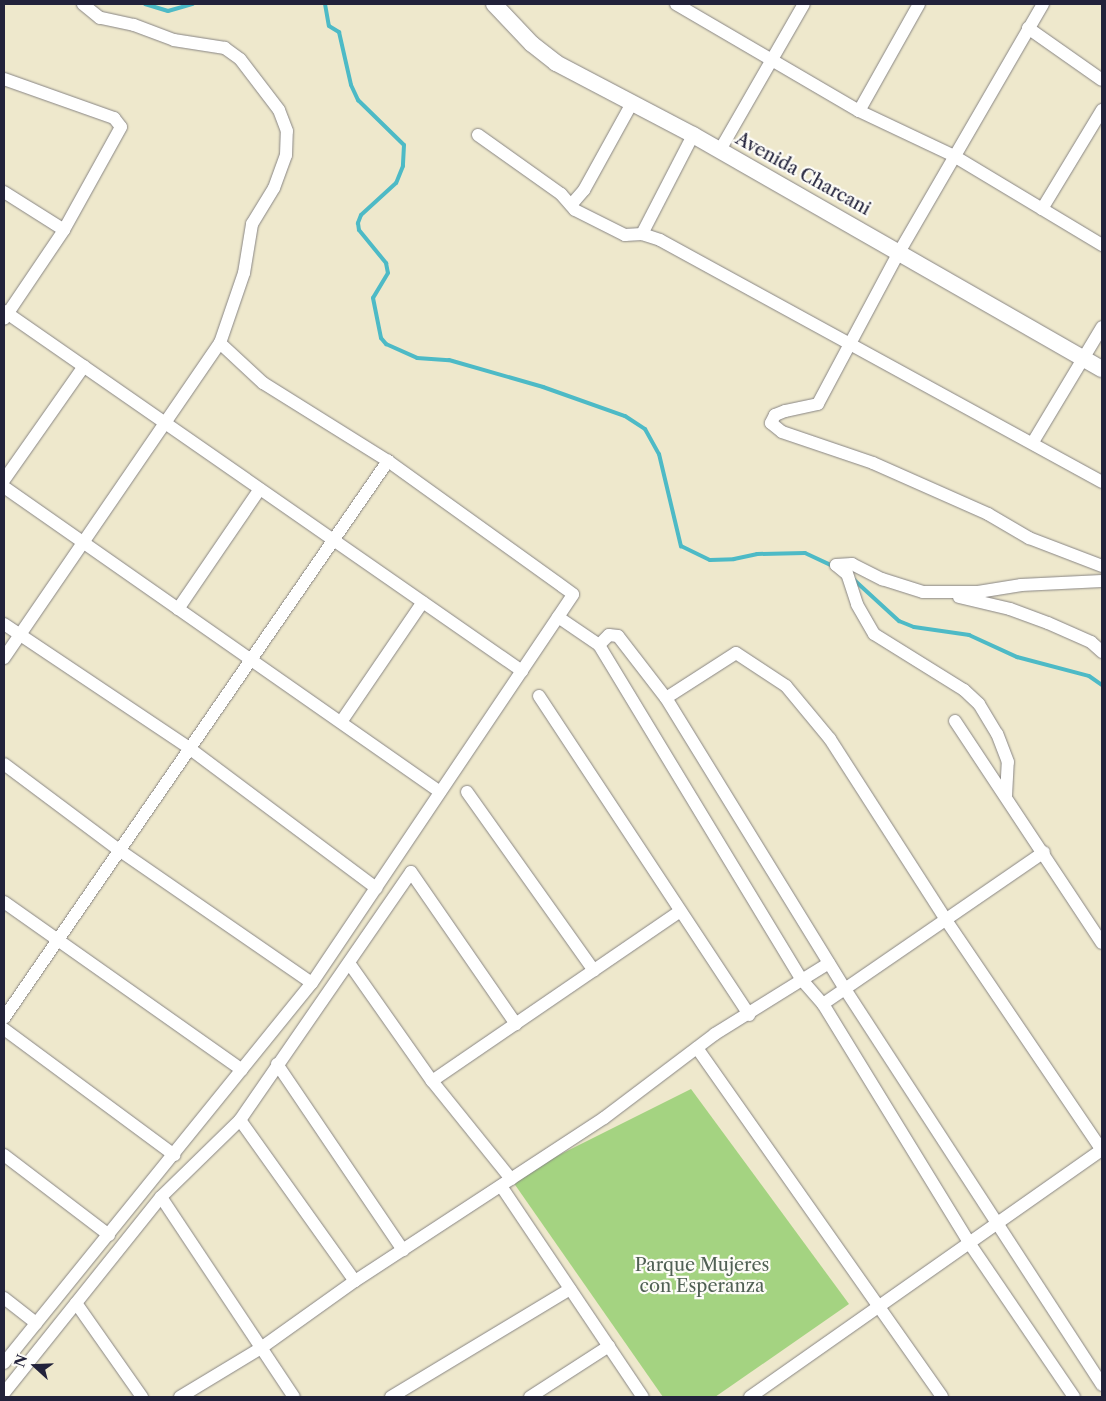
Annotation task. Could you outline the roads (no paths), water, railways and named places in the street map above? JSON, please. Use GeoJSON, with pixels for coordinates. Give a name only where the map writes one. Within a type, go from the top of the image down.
{"type":"FeatureCollection","features":[{"type":"Feature","properties":{"kind":"main road","name":"Avenida Charcani"},"geometry":{"type":"LineString","coordinates":[[494,4],[532,44],[556,62],[720,150],[1102,368]]}},
{"type":"Feature","properties":{"kind":"street"},"geometry":{"type":"LineString","coordinates":[[4,658],[220,343],[244,273],[252,224],[274,188],[286,155],[287,131],[279,110],[262,83],[240,59],[225,48],[174,40],[134,25],[100,18],[83,4]]}},
{"type":"Feature","properties":{"kind":"street"},"geometry":{"type":"LineString","coordinates":[[720,150],[804,4]]}},
{"type":"Feature","properties":{"kind":"street"},"geometry":{"type":"LineString","coordinates":[[860,111],[919,4]]}},
{"type":"Feature","properties":{"kind":"street"},"geometry":{"type":"LineString","coordinates":[[1043,4],[899,252],[848,344],[818,404],[775,415],[771,423],[782,432],[873,463],[988,514],[1029,538],[1102,566]]}},
{"type":"Feature","properties":{"kind":"street"},"geometry":{"type":"LineString","coordinates":[[682,6],[772,62],[860,111],[954,156],[1102,245]]}},
{"type":"Feature","properties":{"kind":"street"},"geometry":{"type":"LineString","coordinates":[[1028,28],[1102,80]]}},
{"type":"Feature","properties":{"kind":"street"},"geometry":{"type":"LineString","coordinates":[[4,79],[107,116],[121,124],[64,230],[5,314],[84,366],[522,670]]}},
{"type":"Feature","properties":{"kind":"street"},"geometry":{"type":"LineString","coordinates":[[571,205],[584,190],[632,103]]}},
{"type":"Feature","properties":{"kind":"street"},"geometry":{"type":"LineString","coordinates":[[1042,209],[1102,110]]}},
{"type":"Feature","properties":{"kind":"street"},"geometry":{"type":"LineString","coordinates":[[478,135],[562,194],[571,205],[625,235],[642,234],[660,240],[848,344],[1033,442],[1102,482]]}},
{"type":"Feature","properties":{"kind":"street"},"geometry":{"type":"LineString","coordinates":[[642,234],[694,136]]}},
{"type":"Feature","properties":{"kind":"street"},"geometry":{"type":"LineString","coordinates":[[4,192],[64,230]]}},
{"type":"Feature","properties":{"kind":"street"},"geometry":{"type":"LineString","coordinates":[[1033,442],[1102,328]]}},
{"type":"Feature","properties":{"kind":"street"},"geometry":{"type":"LineString","coordinates":[[4,1363],[312,983],[573,594],[388,461],[263,383],[220,343]]}},
{"type":"Feature","properties":{"kind":"street"},"geometry":{"type":"LineString","coordinates":[[4,480],[84,366]]}},
{"type":"Feature","properties":{"kind":"street"},"geometry":{"type":"LineString","coordinates":[[4,1018],[388,461]]}},
{"type":"Feature","properties":{"kind":"street"},"geometry":{"type":"LineString","coordinates":[[4,487],[440,792]]}},
{"type":"Feature","properties":{"kind":"street"},"geometry":{"type":"LineString","coordinates":[[178,609],[260,489]]}},
{"type":"Feature","properties":{"kind":"street"},"geometry":{"type":"LineString","coordinates":[[1006,796],[1008,762],[998,734],[979,704],[964,690],[874,634],[857,604],[847,574],[836,565],[852,564],[882,578],[923,592],[1102,581]]}},
{"type":"Feature","properties":{"kind":"street"},"geometry":{"type":"LineString","coordinates":[[942,592],[1017,611],[1092,642],[1102,652]]}},
{"type":"Feature","properties":{"kind":"street"},"geometry":{"type":"LineString","coordinates":[[340,722],[423,602]]}},
{"type":"Feature","properties":{"kind":"street"},"geometry":{"type":"LineString","coordinates":[[558,617],[599,645],[802,980],[823,1004],[970,1244],[1074,1397]]}},
{"type":"Feature","properties":{"kind":"street"},"geometry":{"type":"LineString","coordinates":[[4,624],[190,748],[376,888]]}},
{"type":"Feature","properties":{"kind":"street"},"geometry":{"type":"LineString","coordinates":[[599,645],[609,635],[618,636],[666,698],[845,989],[1102,1385]]}},
{"type":"Feature","properties":{"kind":"street"},"geometry":{"type":"LineString","coordinates":[[666,698],[736,653],[786,686],[830,738],[946,920],[1102,1150],[750,1397]]}},
{"type":"Feature","properties":{"kind":"street"},"geometry":{"type":"LineString","coordinates":[[538,696],[679,912],[749,1015]]}},
{"type":"Feature","properties":{"kind":"street"},"geometry":{"type":"LineString","coordinates":[[955,721],[1044,852],[1102,943]]}},
{"type":"Feature","properties":{"kind":"street"},"geometry":{"type":"LineString","coordinates":[[4,764],[119,850],[312,983]]}},
{"type":"Feature","properties":{"kind":"street"},"geometry":{"type":"LineString","coordinates":[[467,792],[594,971]]}},
{"type":"Feature","properties":{"kind":"street"},"geometry":{"type":"LineString","coordinates":[[823,1004],[1044,852]]}},
{"type":"Feature","properties":{"kind":"street"},"geometry":{"type":"LineString","coordinates":[[4,1393],[162,1197],[240,1120],[411,872],[516,1024]]}},
{"type":"Feature","properties":{"kind":"street"},"geometry":{"type":"LineString","coordinates":[[4,902],[242,1070]]}},
{"type":"Feature","properties":{"kind":"street"},"geometry":{"type":"LineString","coordinates":[[432,1081],[679,912]]}},
{"type":"Feature","properties":{"kind":"street"},"geometry":{"type":"LineString","coordinates":[[349,963],[506,1182],[570,1288],[643,1397]]}},
{"type":"Feature","properties":{"kind":"street"},"geometry":{"type":"LineString","coordinates":[[180,1397],[261,1348],[355,1281],[604,1118],[697,1048],[829,963]]}},
{"type":"Feature","properties":{"kind":"street"},"geometry":{"type":"LineString","coordinates":[[4,1029],[174,1155]]}},
{"type":"Feature","properties":{"kind":"street"},"geometry":{"type":"LineString","coordinates":[[697,1048],[878,1309],[942,1397]]}},
{"type":"Feature","properties":{"kind":"street"},"geometry":{"type":"LineString","coordinates":[[277,1064],[403,1250]]}},
{"type":"Feature","properties":{"kind":"street"},"geometry":{"type":"LineString","coordinates":[[240,1120],[355,1281]]}},
{"type":"Feature","properties":{"kind":"street"},"geometry":{"type":"LineString","coordinates":[[4,1155],[109,1235]]}},
{"type":"Feature","properties":{"kind":"street"},"geometry":{"type":"LineString","coordinates":[[162,1197],[294,1397]]}},
{"type":"Feature","properties":{"kind":"street"},"geometry":{"type":"LineString","coordinates":[[391,1397],[570,1288]]}},
{"type":"Feature","properties":{"kind":"street"},"geometry":{"type":"LineString","coordinates":[[4,1298],[36,1324]]}},
{"type":"Feature","properties":{"kind":"street"},"geometry":{"type":"LineString","coordinates":[[76,1303],[142,1397]]}},
{"type":"Feature","properties":{"kind":"street"},"geometry":{"type":"LineString","coordinates":[[530,1397],[608,1346]]}},
{"type":"Feature","properties":{"kind":"waterway"},"geometry":{"type":"LineString","coordinates":[[145,4],[168,11],[193,4]]}},
{"type":"Feature","properties":{"kind":"waterway"},"geometry":{"type":"LineString","coordinates":[[325,4],[329,26],[339,32],[351,85],[358,100],[404,145],[403,166],[396,183],[361,215],[358,223],[359,230],[386,263],[388,273],[373,298],[381,338],[386,344],[417,358],[449,360],[543,387],[625,416],[645,429],[659,454],[681,546],[710,560],[734,559],[757,554],[805,553],[833,566]]}},
{"type":"Feature","properties":{"kind":"waterway"},"geometry":{"type":"LineString","coordinates":[[852,578],[899,621],[914,627],[969,635],[1017,657],[1089,676],[1102,685]]}},
{"type":"Feature","properties":{"kind":"park label","name":"Parque Mujeres con Esperanza"},"geometry":{"type":"Point","coordinates":[702,1276]}}]}
